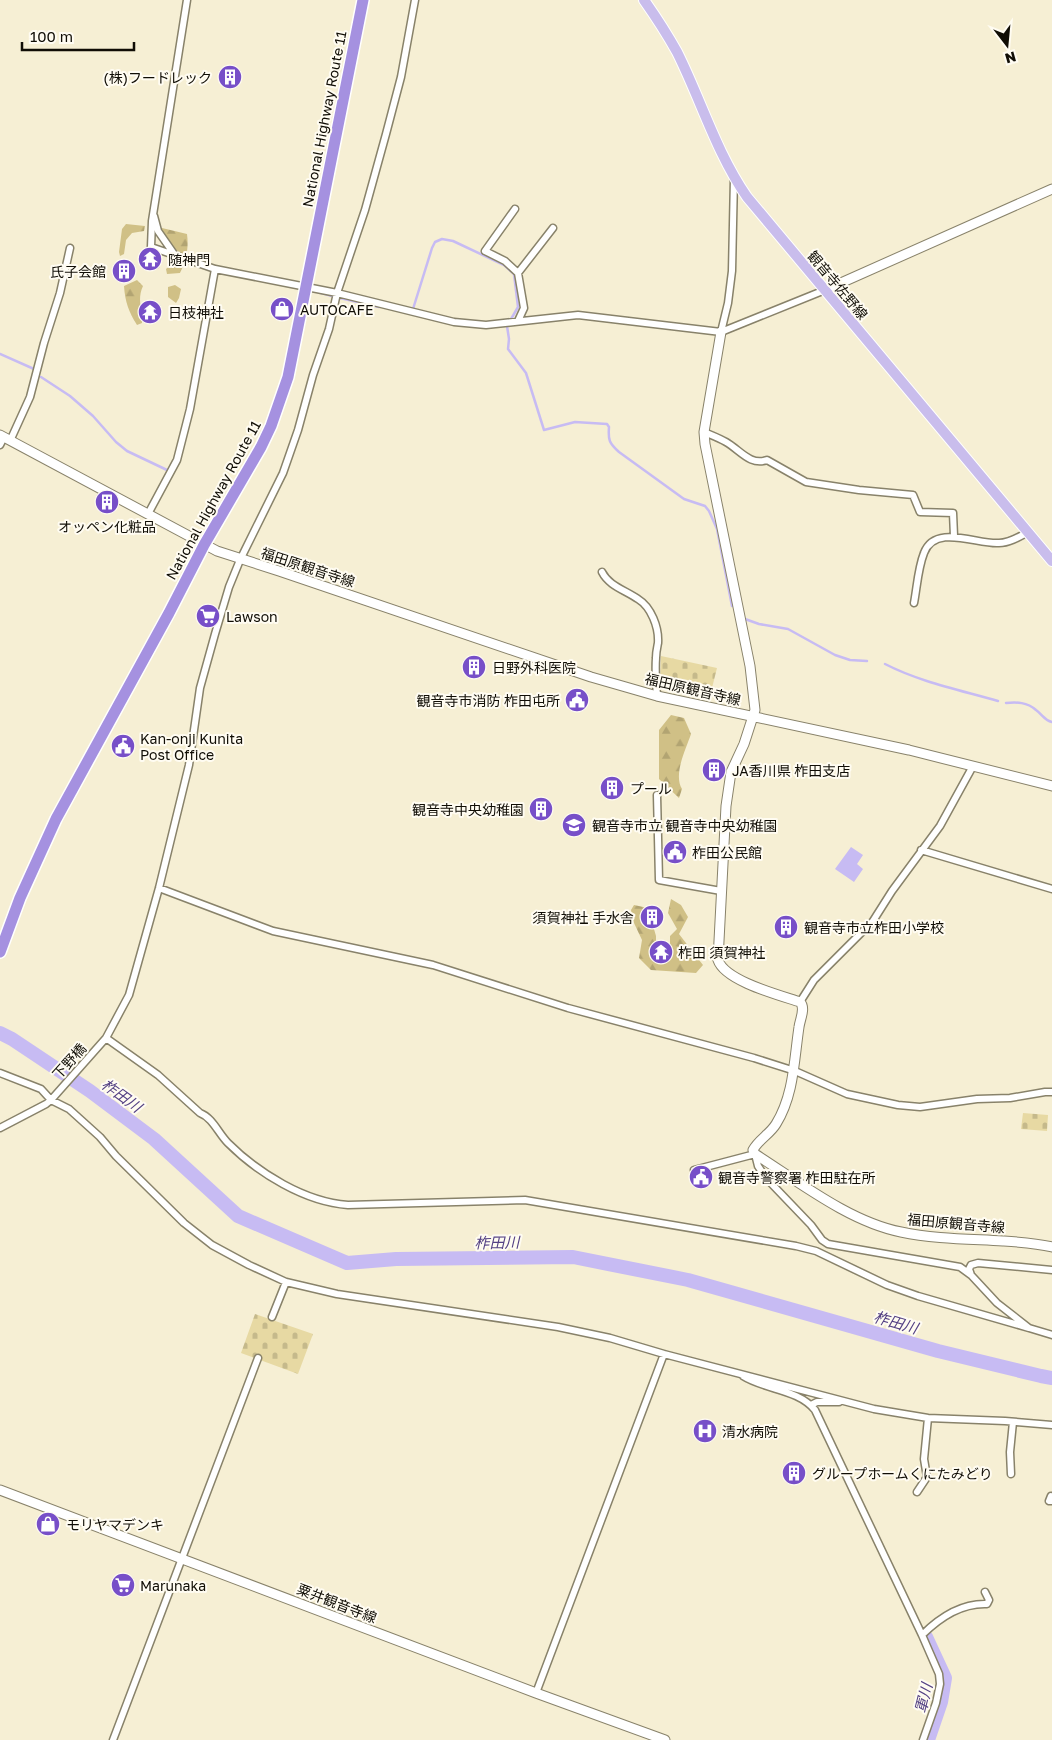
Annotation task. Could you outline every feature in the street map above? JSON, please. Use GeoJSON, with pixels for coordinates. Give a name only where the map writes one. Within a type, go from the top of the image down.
{"type":"FeatureCollection","features":[{"type":"Feature","properties":{"kind":"highway","name":"National Highway Route 11"},"geometry":{"type":"LineString","coordinates":[[0,952],[20,898],[41,850],[204,545],[271,426],[288,377],[363,0]]}},
{"type":"Feature","properties":{"kind":"main road","name":"観音寺佐野線"},"geometry":{"type":"LineString","coordinates":[[644,0],[658,19],[678,54],[724,160],[747,197],[1052,561]]}},
{"type":"Feature","properties":{"kind":"main road"},"geometry":{"type":"LineString","coordinates":[[825,290],[1052,189]]}},
{"type":"Feature","properties":{"kind":"main road"},"geometry":{"type":"LineString","coordinates":[[721,332],[704,432],[750,666],[755,710],[753,717],[909,750],[1052,786]]}},
{"type":"Feature","properties":{"kind":"main road","name":"福田原観音寺線"},"geometry":{"type":"LineString","coordinates":[[3,439],[204,545],[240,560],[288,574],[591,677],[657,696],[753,717],[731,772],[726,806],[717,953],[720,966],[738,979],[800,1002]]}},
{"type":"Feature","properties":{"kind":"main road"},"geometry":{"type":"LineString","coordinates":[[755,1154],[754,1148],[775,1126],[782,1113],[795,1071],[799,1027],[803,1009],[800,1002]]}},
{"type":"Feature","properties":{"kind":"main road","name":"福田原観音寺線"},"geometry":{"type":"LineString","coordinates":[[755,1154],[844,1210],[879,1227],[922,1235],[1021,1242],[1052,1247]]}},
{"type":"Feature","properties":{"kind":"main road","name":"粟井観音寺線"},"geometry":{"type":"LineString","coordinates":[[0,1490],[665,1740]]}},
{"type":"Feature","properties":{"kind":"street"},"geometry":{"type":"LineString","coordinates":[[187,0],[154,213],[151,247],[215,269],[337,293],[454,322],[486,325],[578,315],[721,332],[825,290]]}},
{"type":"Feature","properties":{"kind":"street","name":"下野橋"},"geometry":{"type":"LineString","coordinates":[[0,1128],[51,1100],[106,1038],[129,995],[159,888],[189,765],[200,688],[229,587],[240,560],[283,473],[298,430],[313,375],[329,328],[337,293],[365,210],[401,77],[415,0]]}},
{"type":"Feature","properties":{"kind":"street"},"geometry":{"type":"LineString","coordinates":[[721,332],[728,303],[732,271],[734,178]]}},
{"type":"Feature","properties":{"kind":"street"},"geometry":{"type":"LineString","coordinates":[[514,209],[485,251],[505,261],[518,273],[524,308],[518,321]]}},
{"type":"Feature","properties":{"kind":"street"},"geometry":{"type":"LineString","coordinates":[[154,213],[158,232],[174,254]]}},
{"type":"Feature","properties":{"kind":"street"},"geometry":{"type":"LineString","coordinates":[[518,273],[553,228]]}},
{"type":"Feature","properties":{"kind":"street"},"geometry":{"type":"LineString","coordinates":[[3,439],[30,397],[44,342],[60,293],[70,248]]}},
{"type":"Feature","properties":{"kind":"street"},"geometry":{"type":"LineString","coordinates":[[148,514],[177,460],[190,409],[215,269]]}},
{"type":"Feature","properties":{"kind":"street"},"geometry":{"type":"LineString","coordinates":[[704,432],[727,442],[750,460],[760,462],[767,460],[806,482],[859,490],[913,495],[920,512],[953,513],[954,536]]}},
{"type":"Feature","properties":{"kind":"street"},"geometry":{"type":"LineString","coordinates":[[914,603],[924,552],[930,543],[940,538],[954,536],[998,544],[1010,541],[1028,532]]}},
{"type":"Feature","properties":{"kind":"street"},"geometry":{"type":"LineString","coordinates":[[602,572],[612,584],[640,600],[649,608],[656,626],[658,641],[656,652],[657,696]]}},
{"type":"Feature","properties":{"kind":"street"},"geometry":{"type":"LineString","coordinates":[[800,1002],[814,980],[873,921],[921,850],[940,826],[973,766]]}},
{"type":"Feature","properties":{"kind":"street"},"geometry":{"type":"LineString","coordinates":[[657,795],[659,880],[721,891]]}},
{"type":"Feature","properties":{"kind":"street"},"geometry":{"type":"LineString","coordinates":[[921,850],[1052,889]]}},
{"type":"Feature","properties":{"kind":"street"},"geometry":{"type":"LineString","coordinates":[[159,888],[233,914],[273,931],[433,965],[568,1008],[795,1071],[847,1094],[898,1106],[920,1107],[977,1099],[1010,1098],[1052,1092]]}},
{"type":"Feature","properties":{"kind":"street"},"geometry":{"type":"LineString","coordinates":[[106,1038],[158,1075],[200,1113],[208,1116],[227,1143],[257,1167],[284,1184],[334,1204],[526,1200],[717,1232],[816,1251],[887,1285],[918,1296],[1052,1335]]}},
{"type":"Feature","properties":{"kind":"street"},"geometry":{"type":"LineString","coordinates":[[0,1073],[41,1090],[51,1100],[69,1109],[191,1228],[212,1245],[286,1282],[337,1294],[558,1327],[610,1338],[844,1401],[928,1418],[1052,1425]]}},
{"type":"Feature","properties":{"kind":"street"},"geometry":{"type":"LineString","coordinates":[[694,1170],[755,1154],[758,1166],[766,1178],[811,1225],[822,1240],[828,1244],[960,1267],[971,1275],[997,1302],[1029,1328]]}},
{"type":"Feature","properties":{"kind":"street"},"geometry":{"type":"LineString","coordinates":[[816,1251],[822,1240]]}},
{"type":"Feature","properties":{"kind":"street"},"geometry":{"type":"LineString","coordinates":[[971,1275],[969,1269],[971,1265],[978,1263],[1052,1270]]}},
{"type":"Feature","properties":{"kind":"street"},"geometry":{"type":"LineString","coordinates":[[272,1317],[286,1282]]}},
{"type":"Feature","properties":{"kind":"street"},"geometry":{"type":"LineString","coordinates":[[536,1693],[664,1354]]}},
{"type":"Feature","properties":{"kind":"street"},"geometry":{"type":"LineString","coordinates":[[113,1740],[258,1358]]}},
{"type":"Feature","properties":{"kind":"street"},"geometry":{"type":"LineString","coordinates":[[738,1372],[753,1382],[794,1395],[811,1405],[815,1410],[937,1670],[940,1684],[936,1703],[923,1740]]}},
{"type":"Feature","properties":{"kind":"street"},"geometry":{"type":"LineString","coordinates":[[811,1405],[817,1402],[844,1401]]}},
{"type":"Feature","properties":{"kind":"street"},"geometry":{"type":"LineString","coordinates":[[917,1492],[927,1477],[924,1459],[928,1418]]}},
{"type":"Feature","properties":{"kind":"street"},"geometry":{"type":"LineString","coordinates":[[1011,1474],[1010,1452],[1013,1422]]}},
{"type":"Feature","properties":{"kind":"street"},"geometry":{"type":"LineString","coordinates":[[922,1636],[941,1618],[963,1607],[987,1604],[989,1600],[986,1592]]}},
{"type":"Feature","properties":{"kind":"green space"},"geometry":{"type":"Polygon","coordinates":[[[126,224],[145,226],[144,231],[132,233],[126,240],[124,254],[120,256],[122,229],[126,224]]]}},
{"type":"Feature","properties":{"kind":"green space"},"geometry":{"type":"Polygon","coordinates":[[[162,228],[187,234],[188,245],[180,273],[167,274],[166,269],[182,256],[161,232],[162,228]]]}},
{"type":"Feature","properties":{"kind":"green space"},"geometry":{"type":"Polygon","coordinates":[[[158,255],[162,260],[159,268],[152,270],[142,261],[142,256],[158,255]]]}},
{"type":"Feature","properties":{"kind":"green space"},"geometry":{"type":"Polygon","coordinates":[[[137,280],[143,286],[140,300],[142,323],[137,325],[128,307],[124,286],[137,280]]]}},
{"type":"Feature","properties":{"kind":"green space"},"geometry":{"type":"Polygon","coordinates":[[[175,285],[181,289],[176,303],[168,297],[168,287],[175,285]]]}},
{"type":"Feature","properties":{"kind":"green space"},"geometry":{"type":"Polygon","coordinates":[[[661,656],[717,668],[709,700],[660,688],[661,656]]]}},
{"type":"Feature","properties":{"kind":"green space"},"geometry":{"type":"Polygon","coordinates":[[[671,715],[684,718],[691,734],[680,769],[679,776],[682,789],[679,798],[659,779],[659,730],[671,715]]]}},
{"type":"Feature","properties":{"kind":"green space"},"geometry":{"type":"Polygon","coordinates":[[[671,899],[681,905],[688,917],[679,934],[703,965],[696,973],[651,970],[639,958],[642,940],[634,923],[631,910],[634,905],[648,908],[656,936],[656,950],[666,962],[670,956],[670,936],[677,929],[668,913],[671,899]]]}},
{"type":"Feature","properties":{"kind":"green space"},"geometry":{"type":"Polygon","coordinates":[[[1023,1113],[1048,1115],[1047,1131],[1021,1129],[1023,1113]]]}},
{"type":"Feature","properties":{"kind":"green space"},"geometry":{"type":"Polygon","coordinates":[[[255,1314],[313,1334],[298,1374],[241,1353],[255,1314]]]}},
{"type":"Feature","properties":{"kind":"shaded area"},"geometry":{"type":"Polygon","coordinates":[[[851,847],[863,855],[857,864],[863,869],[854,882],[835,869],[851,847]]]}},
{"type":"Feature","properties":{"kind":"waterway"},"geometry":{"type":"LineString","coordinates":[[413,309],[432,248],[435,242],[442,239],[453,241],[504,265],[514,274],[518,307],[507,326],[508,349],[526,373],[544,430],[575,422],[607,424],[610,441],[619,452],[684,499],[705,506],[717,529],[732,606]]}},
{"type":"Feature","properties":{"kind":"waterway"},"geometry":{"type":"LineString","coordinates":[[190,257],[202,261]]}},
{"type":"Feature","properties":{"kind":"waterway"},"geometry":{"type":"LineString","coordinates":[[318,292],[332,296]]}},
{"type":"Feature","properties":{"kind":"waterway"},"geometry":{"type":"LineString","coordinates":[[340,298],[379,307]]}},
{"type":"Feature","properties":{"kind":"waterway"},"geometry":{"type":"LineString","coordinates":[[0,354],[34,369]]}},
{"type":"Feature","properties":{"kind":"waterway"},"geometry":{"type":"LineString","coordinates":[[41,377],[70,396],[93,416],[116,442],[127,451],[167,470]]}},
{"type":"Feature","properties":{"kind":"waterway"},"geometry":{"type":"LineString","coordinates":[[745,619],[759,624],[788,629],[835,655],[850,660],[867,661]]}},
{"type":"Feature","properties":{"kind":"waterway"},"geometry":{"type":"LineString","coordinates":[[885,664],[926,681],[998,701]]}},
{"type":"Feature","properties":{"kind":"waterway"},"geometry":{"type":"LineString","coordinates":[[1006,703],[1029,705],[1052,722]]}},
{"type":"Feature","properties":{"kind":"waterway","name":"柞田川"},"geometry":{"type":"LineString","coordinates":[[0,1033],[90,1091],[154,1139],[238,1216],[347,1263],[396,1259],[573,1257],[688,1280],[938,1351],[1052,1378]]}},
{"type":"Feature","properties":{"kind":"waterway","name":"軍川"},"geometry":{"type":"LineString","coordinates":[[926,1637],[945,1678],[941,1702],[928,1740]]}},
{"type":"Feature","properties":{"kind":"place","name":"(株)フードレック"},"geometry":{"type":"Point","coordinates":[230,77]}},
{"type":"Feature","properties":{"kind":"place","name":"随神門"},"geometry":{"type":"Point","coordinates":[150,259]}},
{"type":"Feature","properties":{"kind":"place","name":"氏子会館"},"geometry":{"type":"Point","coordinates":[124,271]}},
{"type":"Feature","properties":{"kind":"place","name":"AUTOCAFE"},"geometry":{"type":"Point","coordinates":[282,309]}},
{"type":"Feature","properties":{"kind":"place","name":"日枝神社"},"geometry":{"type":"Point","coordinates":[150,312]}},
{"type":"Feature","properties":{"kind":"place","name":"オッペン化粧品"},"geometry":{"type":"Point","coordinates":[107,502]}},
{"type":"Feature","properties":{"kind":"place","name":"Lawson"},"geometry":{"type":"Point","coordinates":[208,616]}},
{"type":"Feature","properties":{"kind":"place","name":"日野外科医院"},"geometry":{"type":"Point","coordinates":[474,667]}},
{"type":"Feature","properties":{"kind":"place","name":"観音寺市消防 柞田屯所"},"geometry":{"type":"Point","coordinates":[577,700]}},
{"type":"Feature","properties":{"kind":"place","name":"Kan-onji Kunita Post Office"},"geometry":{"type":"Point","coordinates":[123,746]}},
{"type":"Feature","properties":{"kind":"place","name":"JA香川県 柞田支店"},"geometry":{"type":"Point","coordinates":[714,770]}},
{"type":"Feature","properties":{"kind":"place","name":"プール"},"geometry":{"type":"Point","coordinates":[612,788]}},
{"type":"Feature","properties":{"kind":"place","name":"観音寺中央幼稚園"},"geometry":{"type":"Point","coordinates":[541,809]}},
{"type":"Feature","properties":{"kind":"place","name":"観音寺市立 観音寺中央幼稚園"},"geometry":{"type":"Point","coordinates":[574,825]}},
{"type":"Feature","properties":{"kind":"place","name":"柞田公民館"},"geometry":{"type":"Point","coordinates":[675,852]}},
{"type":"Feature","properties":{"kind":"place","name":"須賀神社 手水舎"},"geometry":{"type":"Point","coordinates":[652,917]}},
{"type":"Feature","properties":{"kind":"place","name":"観音寺市立柞田小学校"},"geometry":{"type":"Point","coordinates":[786,927]}},
{"type":"Feature","properties":{"kind":"place","name":"柞田 須賀神社"},"geometry":{"type":"Point","coordinates":[661,952]}},
{"type":"Feature","properties":{"kind":"place","name":"観音寺警察署 柞田駐在所"},"geometry":{"type":"Point","coordinates":[701,1177]}},
{"type":"Feature","properties":{"kind":"place","name":"清水病院"},"geometry":{"type":"Point","coordinates":[705,1431]}},
{"type":"Feature","properties":{"kind":"place","name":"グループホームくにたみどり"},"geometry":{"type":"Point","coordinates":[794,1473]}},
{"type":"Feature","properties":{"kind":"place","name":"モリヤマデンキ"},"geometry":{"type":"Point","coordinates":[48,1524]}},
{"type":"Feature","properties":{"kind":"place","name":"Marunaka"},"geometry":{"type":"Point","coordinates":[123,1585]}}]}
